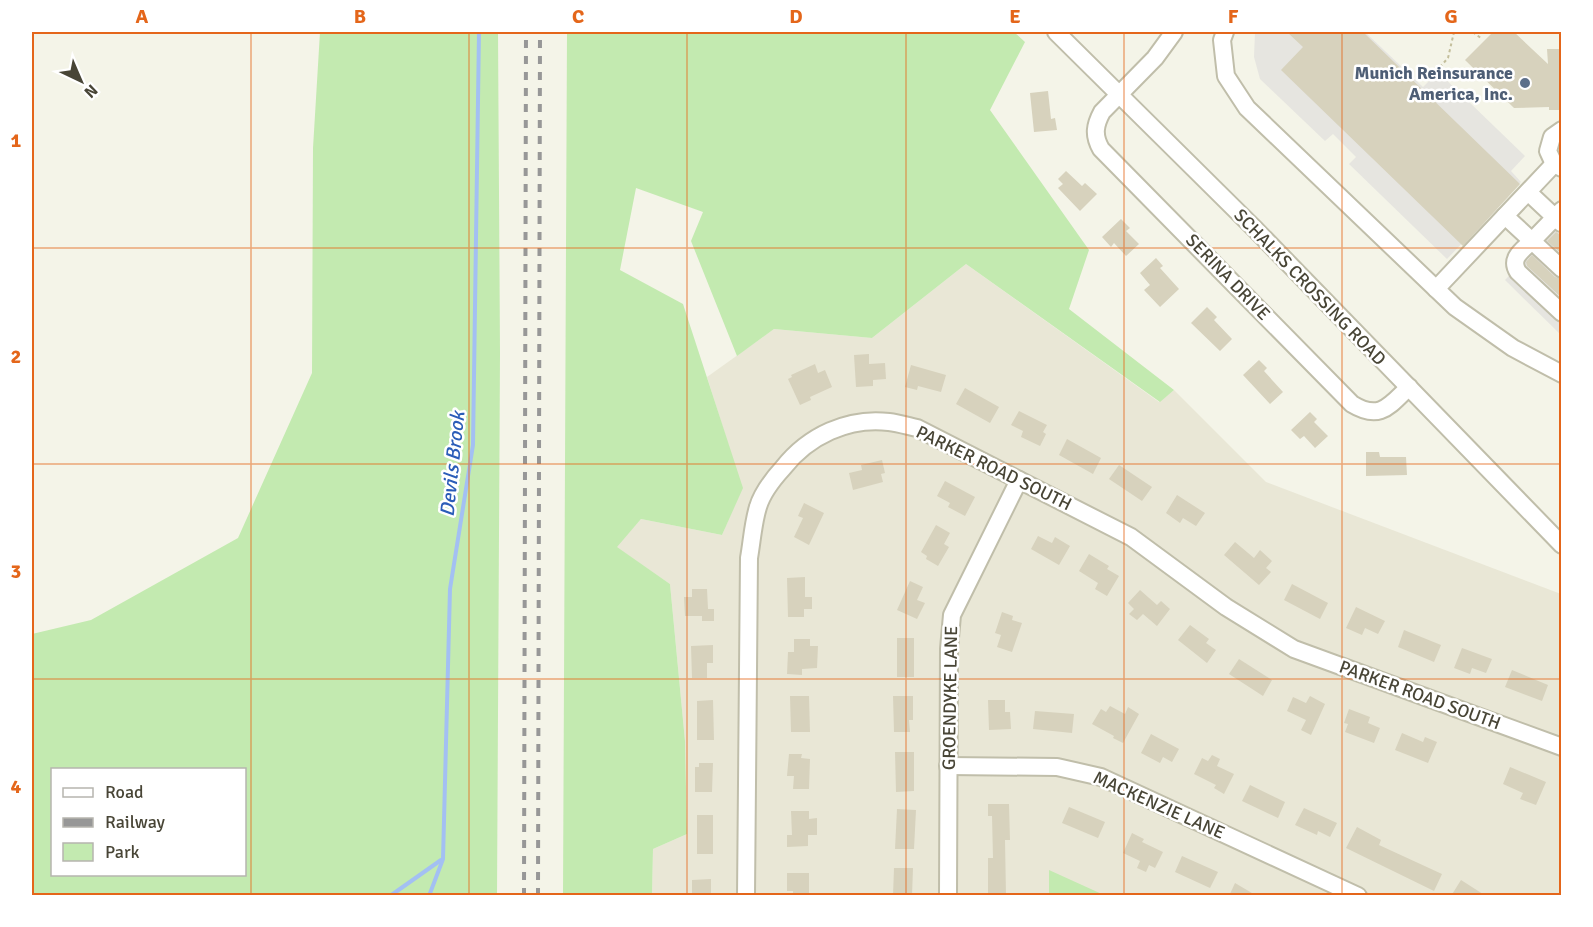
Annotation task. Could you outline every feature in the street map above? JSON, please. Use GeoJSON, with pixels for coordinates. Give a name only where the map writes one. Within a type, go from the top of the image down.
{"type":"FeatureCollection","features":[{"type":"Feature","properties":{"kind":"street","name":"SCHALKS CROSSING ROAD"},"geometry":{"type":"LineString","coordinates":[[1056,32],[1120,94],[1562,544]]}},
{"type":"Feature","properties":{"kind":"street"},"geometry":{"type":"LineString","coordinates":[[1120,94],[1155,58],[1174,32]]}},
{"type":"Feature","properties":{"kind":"street"},"geometry":{"type":"LineString","coordinates":[[1225,32],[1222,40],[1226,75],[1247,108],[1455,307],[1513,348],[1562,374]]}},
{"type":"Feature","properties":{"kind":"street","name":"SERINA DRIVE"},"geometry":{"type":"LineString","coordinates":[[1120,94],[1102,112],[1096,122],[1097,141],[1101,149],[1344,396],[1362,410],[1373,413],[1385,410],[1408,387]]}},
{"type":"Feature","properties":{"kind":"street"},"geometry":{"type":"LineString","coordinates":[[1436,289],[1528,192],[1558,166],[1550,158],[1549,143],[1552,137],[1562,130]]}},
{"type":"Feature","properties":{"kind":"street"},"geometry":{"type":"LineString","coordinates":[[1528,192],[1559,217],[1517,256],[1514,266],[1562,314]]}},
{"type":"Feature","properties":{"kind":"street"},"geometry":{"type":"LineString","coordinates":[[1506,216],[1562,269]]}},
{"type":"Feature","properties":{"kind":"street","name":"PARKER ROAD SOUTH"},"geometry":{"type":"LineString","coordinates":[[746,896],[749,558],[758,506],[772,480],[793,456],[813,439],[834,429],[861,423],[888,422],[916,428],[1131,537],[1226,607],[1294,649],[1562,747]]}},
{"type":"Feature","properties":{"kind":"street","name":"GROENDYKE LANE"},"geometry":{"type":"LineString","coordinates":[[948,896],[949,649],[952,615],[1019,480]]}},
{"type":"Feature","properties":{"kind":"street","name":"MACKENZIE LANE"},"geometry":{"type":"LineString","coordinates":[[948,766],[1058,767],[1101,777],[1358,896]]}},
{"type":"Feature","properties":{"kind":"path"},"geometry":{"type":"LineString","coordinates":[[1440,67],[1448,58],[1454,32]]}},
{"type":"Feature","properties":{"kind":"path"},"geometry":{"type":"LineString","coordinates":[[1473,32],[1482,39]]}},
{"type":"Feature","properties":{"kind":"shaded area"},"geometry":{"type":"Polygon","coordinates":[[[1255,32],[1365,32],[1423,87],[1438,72],[1525,156],[1511,171],[1521,182],[1447,259],[1349,164],[1356,157],[1333,134],[1325,141],[1260,79],[1254,57],[1255,32]]]}},
{"type":"Feature","properties":{"kind":"shaded area"},"geometry":{"type":"Polygon","coordinates":[[[1561,221],[1561,335],[1505,280],[1561,221]]]}},
{"type":"Feature","properties":{"kind":"shaded area"},"geometry":{"type":"Polygon","coordinates":[[[966,264],[1159,402],[1174,390],[1266,482],[1561,594],[1561,895],[652,895],[653,849],[687,834],[685,741],[670,584],[616,547],[641,519],[722,535],[742,488],[707,377],[774,329],[872,338],[966,264]]]}},
{"type":"Feature","properties":{"kind":"green space"},"geometry":{"type":"Polygon","coordinates":[[[320,32],[498,32],[500,353],[497,895],[32,895],[32,634],[91,620],[238,538],[312,373],[313,148],[320,32]]]}},
{"type":"Feature","properties":{"kind":"green space"},"geometry":{"type":"Polygon","coordinates":[[[567,32],[1014,32],[1025,42],[990,110],[1089,250],[1069,309],[1174,390],[1160,402],[966,264],[872,338],[774,329],[737,356],[691,241],[703,212],[636,188],[620,270],[683,304],[743,488],[722,535],[641,519],[617,547],[670,584],[685,741],[687,834],[653,849],[652,895],[563,895],[567,32]]]}},
{"type":"Feature","properties":{"kind":"green space"},"geometry":{"type":"Polygon","coordinates":[[[1049,870],[1104,895],[1049,895],[1049,870]]]}},
{"type":"Feature","properties":{"kind":"building"},"geometry":{"type":"Polygon","coordinates":[[[1287,32],[1363,32],[1520,184],[1463,246],[1281,70],[1303,47],[1287,32]]]}},
{"type":"Feature","properties":{"kind":"building","name":"Munich Reinsurance America, Inc."},"geometry":{"type":"Polygon","coordinates":[[[1493,32],[1514,32],[1548,64],[1547,49],[1562,49],[1562,110],[1549,110],[1549,107],[1514,108],[1465,60],[1493,32]]]}},
{"type":"Feature","properties":{"kind":"building"},"geometry":{"type":"Polygon","coordinates":[[[1048,91],[1051,119],[1055,118],[1057,130],[1034,132],[1030,93],[1048,91]]]}},
{"type":"Feature","properties":{"kind":"building"},"geometry":{"type":"Polygon","coordinates":[[[1066,171],[1082,186],[1085,183],[1097,194],[1080,211],[1058,188],[1063,184],[1058,179],[1066,171]]]}},
{"type":"Feature","properties":{"kind":"building"},"geometry":{"type":"Polygon","coordinates":[[[1121,219],[1130,228],[1126,231],[1139,244],[1126,256],[1114,243],[1111,247],[1102,237],[1121,219]]]}},
{"type":"Feature","properties":{"kind":"building"},"geometry":{"type":"Polygon","coordinates":[[[1556,232],[1562,236],[1562,254],[1547,241],[1556,232]]]}},
{"type":"Feature","properties":{"kind":"building"},"geometry":{"type":"Polygon","coordinates":[[[1532,255],[1555,277],[1562,279],[1562,298],[1527,266],[1526,262],[1532,255]]]}},
{"type":"Feature","properties":{"kind":"building"},"geometry":{"type":"Polygon","coordinates":[[[1156,258],[1163,266],[1160,268],[1179,289],[1160,307],[1144,290],[1150,285],[1140,273],[1156,258]]]}},
{"type":"Feature","properties":{"kind":"building"},"geometry":{"type":"Polygon","coordinates":[[[1207,307],[1217,317],[1214,320],[1232,339],[1220,351],[1191,323],[1207,307]]]}},
{"type":"Feature","properties":{"kind":"building"},"geometry":{"type":"Polygon","coordinates":[[[869,354],[869,364],[885,363],[886,379],[873,380],[873,386],[856,387],[854,355],[869,354]]]}},
{"type":"Feature","properties":{"kind":"building"},"geometry":{"type":"Polygon","coordinates":[[[1259,360],[1267,368],[1264,371],[1283,392],[1270,404],[1243,375],[1259,360]]]}},
{"type":"Feature","properties":{"kind":"building"},"geometry":{"type":"Polygon","coordinates":[[[815,364],[818,373],[825,370],[832,387],[810,397],[811,400],[800,405],[788,379],[792,377],[791,375],[815,364]]]}},
{"type":"Feature","properties":{"kind":"building"},"geometry":{"type":"Polygon","coordinates":[[[911,365],[946,375],[941,392],[918,386],[917,390],[905,387],[911,365]]]}},
{"type":"Feature","properties":{"kind":"building"},"geometry":{"type":"Polygon","coordinates":[[[965,388],[999,407],[990,423],[956,404],[965,388]]]}},
{"type":"Feature","properties":{"kind":"building"},"geometry":{"type":"Polygon","coordinates":[[[1019,411],[1047,425],[1043,432],[1046,434],[1040,446],[1021,437],[1023,431],[1011,425],[1019,411]]]}},
{"type":"Feature","properties":{"kind":"building"},"geometry":{"type":"Polygon","coordinates":[[[1310,412],[1317,419],[1314,422],[1328,436],[1315,448],[1304,436],[1300,439],[1291,430],[1310,412]]]}},
{"type":"Feature","properties":{"kind":"building"},"geometry":{"type":"Polygon","coordinates":[[[1067,439],[1101,458],[1093,474],[1059,455],[1067,439]]]}},
{"type":"Feature","properties":{"kind":"building"},"geometry":{"type":"Polygon","coordinates":[[[1366,452],[1379,452],[1380,457],[1406,457],[1407,475],[1366,476],[1366,452]]]}},
{"type":"Feature","properties":{"kind":"building"},"geometry":{"type":"Polygon","coordinates":[[[882,460],[885,473],[881,474],[883,482],[853,490],[849,473],[862,470],[861,465],[882,460]]]}},
{"type":"Feature","properties":{"kind":"building"},"geometry":{"type":"Polygon","coordinates":[[[1119,465],[1152,487],[1142,501],[1109,479],[1119,465]]]}},
{"type":"Feature","properties":{"kind":"building"},"geometry":{"type":"Polygon","coordinates":[[[945,481],[975,497],[965,516],[948,507],[950,503],[937,496],[945,481]]]}},
{"type":"Feature","properties":{"kind":"building"},"geometry":{"type":"Polygon","coordinates":[[[1177,495],[1205,513],[1196,526],[1183,518],[1180,523],[1166,513],[1177,495]]]}},
{"type":"Feature","properties":{"kind":"building"},"geometry":{"type":"Polygon","coordinates":[[[804,503],[824,513],[809,545],[794,537],[803,518],[798,516],[804,503]]]}},
{"type":"Feature","properties":{"kind":"building"},"geometry":{"type":"Polygon","coordinates":[[[936,525],[950,533],[944,544],[949,547],[938,566],[926,559],[927,556],[921,552],[936,525]]]}},
{"type":"Feature","properties":{"kind":"building"},"geometry":{"type":"Polygon","coordinates":[[[1038,536],[1052,543],[1055,537],[1070,546],[1059,565],[1031,549],[1038,536]]]}},
{"type":"Feature","properties":{"kind":"building"},"geometry":{"type":"Polygon","coordinates":[[[1235,542],[1254,558],[1260,550],[1272,561],[1266,568],[1271,572],[1259,585],[1224,555],[1235,542]]]}},
{"type":"Feature","properties":{"kind":"building"},"geometry":{"type":"Polygon","coordinates":[[[1089,554],[1109,566],[1107,569],[1119,576],[1107,596],[1095,589],[1098,583],[1079,571],[1089,554]]]}},
{"type":"Feature","properties":{"kind":"building"},"geometry":{"type":"Polygon","coordinates":[[[805,577],[805,597],[812,597],[812,609],[804,609],[804,617],[788,617],[787,578],[805,577]]]}},
{"type":"Feature","properties":{"kind":"building"},"geometry":{"type":"Polygon","coordinates":[[[910,581],[923,587],[917,600],[925,603],[917,619],[897,610],[910,581]]]}},
{"type":"Feature","properties":{"kind":"building"},"geometry":{"type":"Polygon","coordinates":[[[1292,584],[1328,603],[1320,619],[1284,600],[1292,584]]]}},
{"type":"Feature","properties":{"kind":"building"},"geometry":{"type":"Polygon","coordinates":[[[692,589],[707,589],[708,609],[714,609],[714,621],[702,621],[702,616],[685,616],[684,597],[692,597],[692,589]]]}},
{"type":"Feature","properties":{"kind":"building"},"geometry":{"type":"Polygon","coordinates":[[[1140,590],[1157,605],[1161,601],[1170,609],[1157,626],[1143,614],[1137,620],[1129,614],[1134,609],[1128,603],[1140,590]]]}},
{"type":"Feature","properties":{"kind":"building"},"geometry":{"type":"Polygon","coordinates":[[[1356,607],[1385,621],[1378,634],[1365,628],[1362,635],[1346,628],[1356,607]]]}},
{"type":"Feature","properties":{"kind":"building"},"geometry":{"type":"Polygon","coordinates":[[[1002,612],[1013,616],[1012,620],[1022,623],[1012,652],[997,647],[1001,635],[995,633],[1002,612]]]}},
{"type":"Feature","properties":{"kind":"building"},"geometry":{"type":"Polygon","coordinates":[[[1190,625],[1209,639],[1206,643],[1216,650],[1207,663],[1178,640],[1190,625]]]}},
{"type":"Feature","properties":{"kind":"building"},"geometry":{"type":"Polygon","coordinates":[[[1404,630],[1441,645],[1434,662],[1398,647],[1404,630]]]}},
{"type":"Feature","properties":{"kind":"building"},"geometry":{"type":"Polygon","coordinates":[[[897,638],[914,638],[914,677],[897,677],[897,638]]]}},
{"type":"Feature","properties":{"kind":"building"},"geometry":{"type":"Polygon","coordinates":[[[794,639],[810,639],[810,646],[818,646],[817,668],[802,669],[802,675],[787,674],[788,652],[794,652],[794,639]]]}},
{"type":"Feature","properties":{"kind":"building"},"geometry":{"type":"Polygon","coordinates":[[[713,645],[713,663],[707,663],[707,678],[692,678],[691,646],[713,645]]]}},
{"type":"Feature","properties":{"kind":"building"},"geometry":{"type":"Polygon","coordinates":[[[1462,648],[1492,659],[1486,673],[1472,668],[1470,674],[1454,668],[1462,648]]]}},
{"type":"Feature","properties":{"kind":"building"},"geometry":{"type":"Polygon","coordinates":[[[1239,659],[1272,680],[1263,696],[1229,674],[1239,659]]]}},
{"type":"Feature","properties":{"kind":"building"},"geometry":{"type":"Polygon","coordinates":[[[1512,670],[1548,685],[1542,701],[1505,687],[1512,670]]]}},
{"type":"Feature","properties":{"kind":"building"},"geometry":{"type":"Polygon","coordinates":[[[790,696],[809,696],[810,732],[791,732],[790,696]]]}},
{"type":"Feature","properties":{"kind":"building"},"geometry":{"type":"Polygon","coordinates":[[[893,696],[913,696],[913,720],[909,720],[910,732],[894,732],[893,696]]]}},
{"type":"Feature","properties":{"kind":"building"},"geometry":{"type":"Polygon","coordinates":[[[1310,696],[1325,704],[1311,735],[1301,730],[1306,720],[1287,711],[1293,697],[1306,703],[1310,696]]]}},
{"type":"Feature","properties":{"kind":"building"},"geometry":{"type":"Polygon","coordinates":[[[713,700],[714,740],[697,740],[697,701],[713,700]]]}},
{"type":"Feature","properties":{"kind":"building"},"geometry":{"type":"Polygon","coordinates":[[[988,700],[1005,700],[1005,712],[1010,712],[1011,729],[989,730],[988,700]]]}},
{"type":"Feature","properties":{"kind":"building"},"geometry":{"type":"Polygon","coordinates":[[[1110,706],[1125,714],[1128,707],[1139,714],[1123,743],[1092,724],[1101,709],[1106,712],[1110,706]]]}},
{"type":"Feature","properties":{"kind":"building"},"geometry":{"type":"Polygon","coordinates":[[[1349,709],[1370,717],[1368,723],[1380,728],[1374,743],[1345,732],[1348,724],[1344,723],[1349,709]]]}},
{"type":"Feature","properties":{"kind":"building"},"geometry":{"type":"Polygon","coordinates":[[[1035,711],[1074,714],[1072,733],[1033,729],[1035,711]]]}},
{"type":"Feature","properties":{"kind":"building"},"geometry":{"type":"Polygon","coordinates":[[[1402,733],[1423,742],[1425,737],[1437,742],[1428,763],[1395,750],[1402,733]]]}},
{"type":"Feature","properties":{"kind":"building"},"geometry":{"type":"Polygon","coordinates":[[[1151,734],[1179,749],[1172,762],[1163,757],[1160,763],[1141,753],[1151,734]]]}},
{"type":"Feature","properties":{"kind":"building"},"geometry":{"type":"Polygon","coordinates":[[[895,752],[914,752],[914,791],[896,792],[895,752]]]}},
{"type":"Feature","properties":{"kind":"building"},"geometry":{"type":"Polygon","coordinates":[[[789,754],[802,754],[801,758],[810,759],[809,789],[793,789],[794,776],[787,776],[789,754]]]}},
{"type":"Feature","properties":{"kind":"building"},"geometry":{"type":"Polygon","coordinates":[[[1212,755],[1220,759],[1217,766],[1234,774],[1224,794],[1214,788],[1216,785],[1194,774],[1202,758],[1208,761],[1212,755]]]}},
{"type":"Feature","properties":{"kind":"building"},"geometry":{"type":"Polygon","coordinates":[[[699,763],[713,763],[712,792],[695,792],[695,767],[699,767],[699,763]]]}},
{"type":"Feature","properties":{"kind":"building"},"geometry":{"type":"Polygon","coordinates":[[[1510,767],[1546,782],[1536,805],[1520,799],[1523,793],[1503,784],[1510,767]]]}},
{"type":"Feature","properties":{"kind":"building"},"geometry":{"type":"Polygon","coordinates":[[[1250,785],[1285,802],[1278,818],[1242,801],[1250,785]]]}},
{"type":"Feature","properties":{"kind":"building"},"geometry":{"type":"Polygon","coordinates":[[[988,804],[1009,804],[1010,840],[1005,840],[1006,896],[988,896],[988,858],[993,858],[992,816],[988,816],[988,804]]]}},
{"type":"Feature","properties":{"kind":"building"},"geometry":{"type":"Polygon","coordinates":[[[1069,807],[1105,822],[1098,838],[1062,823],[1069,807]]]}},
{"type":"Feature","properties":{"kind":"building"},"geometry":{"type":"Polygon","coordinates":[[[1304,808],[1337,823],[1330,837],[1318,831],[1317,835],[1295,825],[1304,808]]]}},
{"type":"Feature","properties":{"kind":"building"},"geometry":{"type":"Polygon","coordinates":[[[897,809],[916,810],[914,849],[895,849],[897,809]]]}},
{"type":"Feature","properties":{"kind":"building"},"geometry":{"type":"Polygon","coordinates":[[[791,811],[809,811],[809,819],[817,818],[817,835],[808,835],[808,846],[787,847],[787,835],[792,835],[791,811]]]}},
{"type":"Feature","properties":{"kind":"building"},"geometry":{"type":"Polygon","coordinates":[[[697,815],[713,815],[713,854],[697,854],[697,815]]]}},
{"type":"Feature","properties":{"kind":"building"},"geometry":{"type":"Polygon","coordinates":[[[1357,827],[1381,840],[1379,845],[1442,874],[1434,891],[1346,848],[1357,827]]]}},
{"type":"Feature","properties":{"kind":"building"},"geometry":{"type":"Polygon","coordinates":[[[1132,833],[1144,839],[1142,842],[1163,852],[1155,868],[1149,865],[1146,872],[1137,868],[1140,861],[1123,853],[1132,833]]]}},
{"type":"Feature","properties":{"kind":"building"},"geometry":{"type":"Polygon","coordinates":[[[1182,856],[1218,872],[1210,888],[1175,872],[1182,856]]]}},
{"type":"Feature","properties":{"kind":"building"},"geometry":{"type":"Polygon","coordinates":[[[894,868],[913,868],[912,896],[893,896],[894,868]]]}},
{"type":"Feature","properties":{"kind":"building"},"geometry":{"type":"Polygon","coordinates":[[[787,873],[809,873],[809,896],[793,896],[793,891],[787,891],[787,873]]]}},
{"type":"Feature","properties":{"kind":"building"},"geometry":{"type":"Polygon","coordinates":[[[711,879],[711,896],[692,896],[692,880],[711,879]]]}},
{"type":"Feature","properties":{"kind":"building"},"geometry":{"type":"Polygon","coordinates":[[[1461,880],[1486,896],[1451,896],[1461,880]]]}},
{"type":"Feature","properties":{"kind":"building"},"geometry":{"type":"Polygon","coordinates":[[[1235,883],[1257,896],[1229,896],[1235,883]]]}},
{"type":"Feature","properties":{"kind":"waterway","name":"Devils Brook"},"geometry":{"type":"LineString","coordinates":[[429,896],[443,859],[450,589],[473,445],[479,32]]}},
{"type":"Feature","properties":{"kind":"waterway"},"geometry":{"type":"LineString","coordinates":[[390,896],[441,860]]}},
{"type":"Feature","properties":{"kind":"railway"},"geometry":{"type":"LineString","coordinates":[[524,896],[526,32]]}},
{"type":"Feature","properties":{"kind":"railway"},"geometry":{"type":"LineString","coordinates":[[538,896],[540,32]]}},
{"type":"Feature","properties":{"kind":"place","name":"Munich Reinsurance America, Inc."},"geometry":{"type":"Point","coordinates":[1525,83]}}]}
